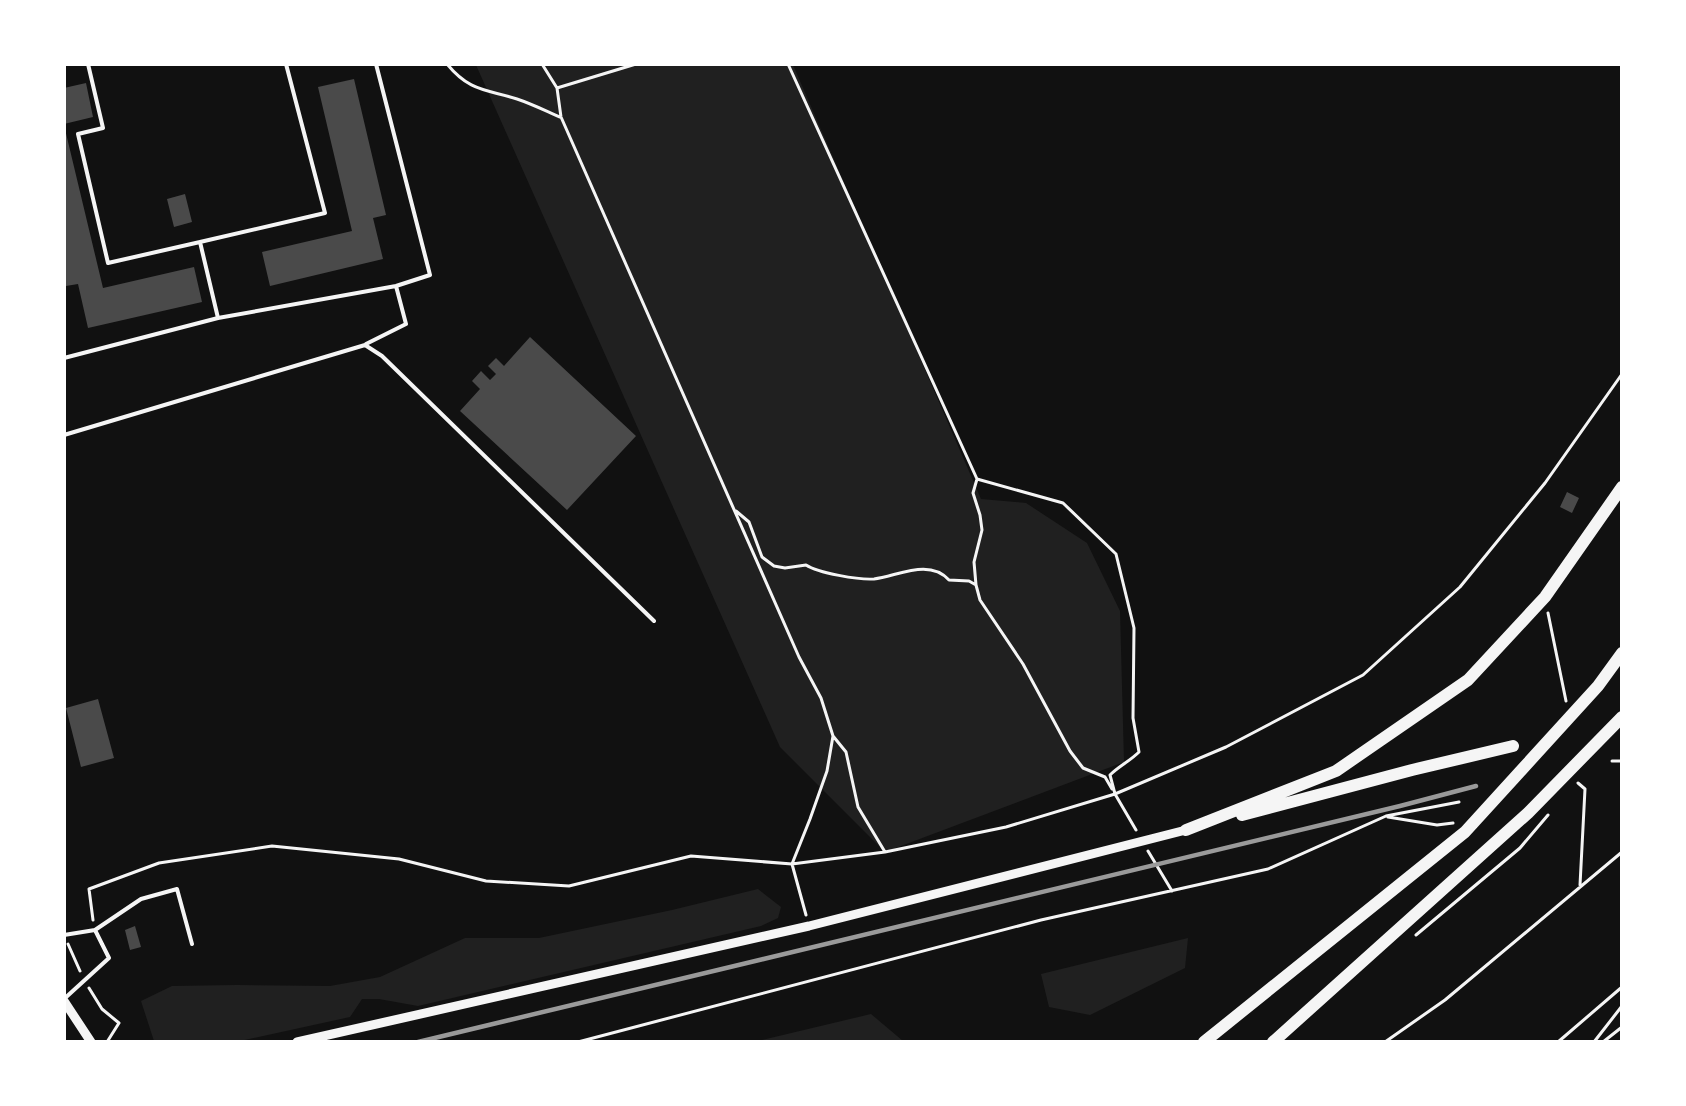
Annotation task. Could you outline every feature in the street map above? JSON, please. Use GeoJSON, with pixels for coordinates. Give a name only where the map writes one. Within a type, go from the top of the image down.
{"type":"FeatureCollection","features":[{"type":"Feature","properties":{"kind":"highway"},"geometry":{"type":"LineString","coordinates":[[1186,830],[1336,771],[1468,680],[1545,597],[1622,488]]}},
{"type":"Feature","properties":{"kind":"highway"},"geometry":{"type":"LineString","coordinates":[[1204,1041],[1465,832],[1598,686],[1622,653]]}},
{"type":"Feature","properties":{"kind":"highway"},"geometry":{"type":"LineString","coordinates":[[1273,1041],[1528,813],[1622,717]]}},
{"type":"Feature","properties":{"kind":"highway"},"geometry":{"type":"LineString","coordinates":[[1186,830],[1412,770],[1513,746]]}},
{"type":"Feature","properties":{"kind":"street"},"geometry":{"type":"LineString","coordinates":[[297,1041],[809,926],[1186,830]]}},
{"type":"Feature","properties":{"kind":"street"},"geometry":{"type":"LineString","coordinates":[[64,1000],[91,1041]]}},
{"type":"Feature","properties":{"kind":"lane"},"geometry":{"type":"LineString","coordinates":[[88,64],[103,128],[78,134],[108,263],[325,213],[286,64]]}},
{"type":"Feature","properties":{"kind":"lane"},"geometry":{"type":"LineString","coordinates":[[64,358],[218,318],[396,286],[430,275],[376,64]]}},
{"type":"Feature","properties":{"kind":"lane"},"geometry":{"type":"LineString","coordinates":[[200,242],[218,318]]}},
{"type":"Feature","properties":{"kind":"lane"},"geometry":{"type":"LineString","coordinates":[[64,435],[365,345],[406,324],[396,286]]}},
{"type":"Feature","properties":{"kind":"lane"},"geometry":{"type":"LineString","coordinates":[[365,345],[382,356],[654,621]]}},
{"type":"Feature","properties":{"kind":"lane"},"geometry":{"type":"LineString","coordinates":[[64,936],[94,930],[141,899],[177,889],[192,944]]}},
{"type":"Feature","properties":{"kind":"lane"},"geometry":{"type":"LineString","coordinates":[[64,1000],[109,958],[94,930]]}},
{"type":"Feature","properties":{"kind":"path"},"geometry":{"type":"LineString","coordinates":[[447,64],[458,77],[476,89],[517,99],[561,117]]}},
{"type":"Feature","properties":{"kind":"path"},"geometry":{"type":"LineString","coordinates":[[542,64],[557,88],[561,117],[734,510],[800,657],[821,698],[833,736],[846,752],[858,807],[885,852]]}},
{"type":"Feature","properties":{"kind":"path"},"geometry":{"type":"LineString","coordinates":[[557,88],[636,64]]}},
{"type":"Feature","properties":{"kind":"path"},"geometry":{"type":"LineString","coordinates":[[788,64],[977,479],[973,493],[982,531],[974,562],[980,600],[1023,664],[1071,751],[1083,768],[1105,777],[1115,794]]}},
{"type":"Feature","properties":{"kind":"path"},"geometry":{"type":"LineString","coordinates":[[94,930],[89,889],[159,863],[272,846],[399,859],[486,881],[569,886],[692,856],[792,864],[885,852],[1006,827],[1115,794],[1227,747],[1363,675],[1460,588],[1545,483],[1622,374]]}},
{"type":"Feature","properties":{"kind":"path"},"geometry":{"type":"LineString","coordinates":[[977,479],[1063,503],[1116,554],[1134,628],[1132,718],[1139,752],[1110,775],[1115,794]]}},
{"type":"Feature","properties":{"kind":"path"},"geometry":{"type":"LineString","coordinates":[[734,510],[749,522],[762,557],[774,566],[785,568],[806,565],[815,571],[859,579],[906,571],[932,570],[943,573],[949,580],[969,581],[976,585]]}},
{"type":"Feature","properties":{"kind":"path"},"geometry":{"type":"LineString","coordinates":[[1545,597],[1564,690]]}},
{"type":"Feature","properties":{"kind":"path"},"geometry":{"type":"LineString","coordinates":[[809,926],[792,864],[827,771],[833,736]]}},
{"type":"Feature","properties":{"kind":"path"},"geometry":{"type":"LineString","coordinates":[[1612,761],[1622,761]]}},
{"type":"Feature","properties":{"kind":"path"},"geometry":{"type":"LineString","coordinates":[[1578,783],[1586,789],[1580,886]]}},
{"type":"Feature","properties":{"kind":"path"},"geometry":{"type":"LineString","coordinates":[[578,1041],[1041,920],[1268,870],[1386,816],[1459,802]]}},
{"type":"Feature","properties":{"kind":"path"},"geometry":{"type":"LineString","coordinates":[[1386,816],[1437,825]]}},
{"type":"Feature","properties":{"kind":"path"},"geometry":{"type":"LineString","coordinates":[[1385,1041],[1445,1000],[1622,852]]}},
{"type":"Feature","properties":{"kind":"path"},"geometry":{"type":"LineString","coordinates":[[64,936],[84,981],[102,1009],[119,1023],[107,1041]]}},
{"type":"Feature","properties":{"kind":"path"},"geometry":{"type":"LineString","coordinates":[[1558,1041],[1622,987]]}},
{"type":"Feature","properties":{"kind":"path"},"geometry":{"type":"LineString","coordinates":[[1594,1041],[1622,1006]]}},
{"type":"Feature","properties":{"kind":"path"},"geometry":{"type":"LineString","coordinates":[[1603,1041],[1622,1027]]}},
{"type":"Feature","properties":{"kind":"shaded area"},"geometry":{"type":"Polygon","coordinates":[[[476,65],[793,65],[981,499],[1026,503],[1087,543],[1120,611],[1124,762],[885,852],[780,747],[476,65]]]}},
{"type":"Feature","properties":{"kind":"shaded area"},"geometry":{"type":"Polygon","coordinates":[[[758,889],[781,907],[778,918],[761,926],[418,1006],[379,999],[362,999],[350,1017],[240,1041],[154,1041],[141,1001],[172,986],[330,986],[380,977],[465,938],[539,938],[758,889]]]}},
{"type":"Feature","properties":{"kind":"shaded area"},"geometry":{"type":"Polygon","coordinates":[[[1188,938],[1185,968],[1090,1015],[1049,1007],[1041,974],[1188,938]]]}},
{"type":"Feature","properties":{"kind":"shaded area"},"geometry":{"type":"Polygon","coordinates":[[[871,1014],[903,1041],[758,1041],[871,1014]]]}},
{"type":"Feature","properties":{"kind":"building"},"geometry":{"type":"Polygon","coordinates":[[[354,79],[386,215],[373,218],[383,259],[270,286],[262,252],[352,231],[318,87],[354,79]]]}},
{"type":"Feature","properties":{"kind":"building"},"geometry":{"type":"Polygon","coordinates":[[[86,83],[93,117],[64,124],[64,88],[86,83]]]}},
{"type":"Feature","properties":{"kind":"building"},"geometry":{"type":"Polygon","coordinates":[[[64,125],[103,288],[194,267],[202,302],[88,328],[78,284],[66,286],[64,278],[64,125]]]}},
{"type":"Feature","properties":{"kind":"building"},"geometry":{"type":"Polygon","coordinates":[[[185,194],[192,222],[174,227],[167,199],[185,194]]]}},
{"type":"Feature","properties":{"kind":"building"},"geometry":{"type":"Polygon","coordinates":[[[530,337],[636,436],[567,510],[460,411],[480,389],[472,381],[481,371],[490,380],[496,374],[488,366],[496,358],[504,366],[530,337]]]}},
{"type":"Feature","properties":{"kind":"building"},"geometry":{"type":"Polygon","coordinates":[[[1567,492],[1579,498],[1572,513],[1560,507],[1567,492]]]}},
{"type":"Feature","properties":{"kind":"building"},"geometry":{"type":"Polygon","coordinates":[[[98,699],[114,758],[81,767],[66,708],[98,699]]]}},
{"type":"Feature","properties":{"kind":"building"},"geometry":{"type":"Polygon","coordinates":[[[135,926],[141,947],[130,950],[125,930],[135,926]]]}},
{"type":"Feature","properties":{"kind":"railway"},"geometry":{"type":"LineString","coordinates":[[418,1042],[1476,786]]}}]}
